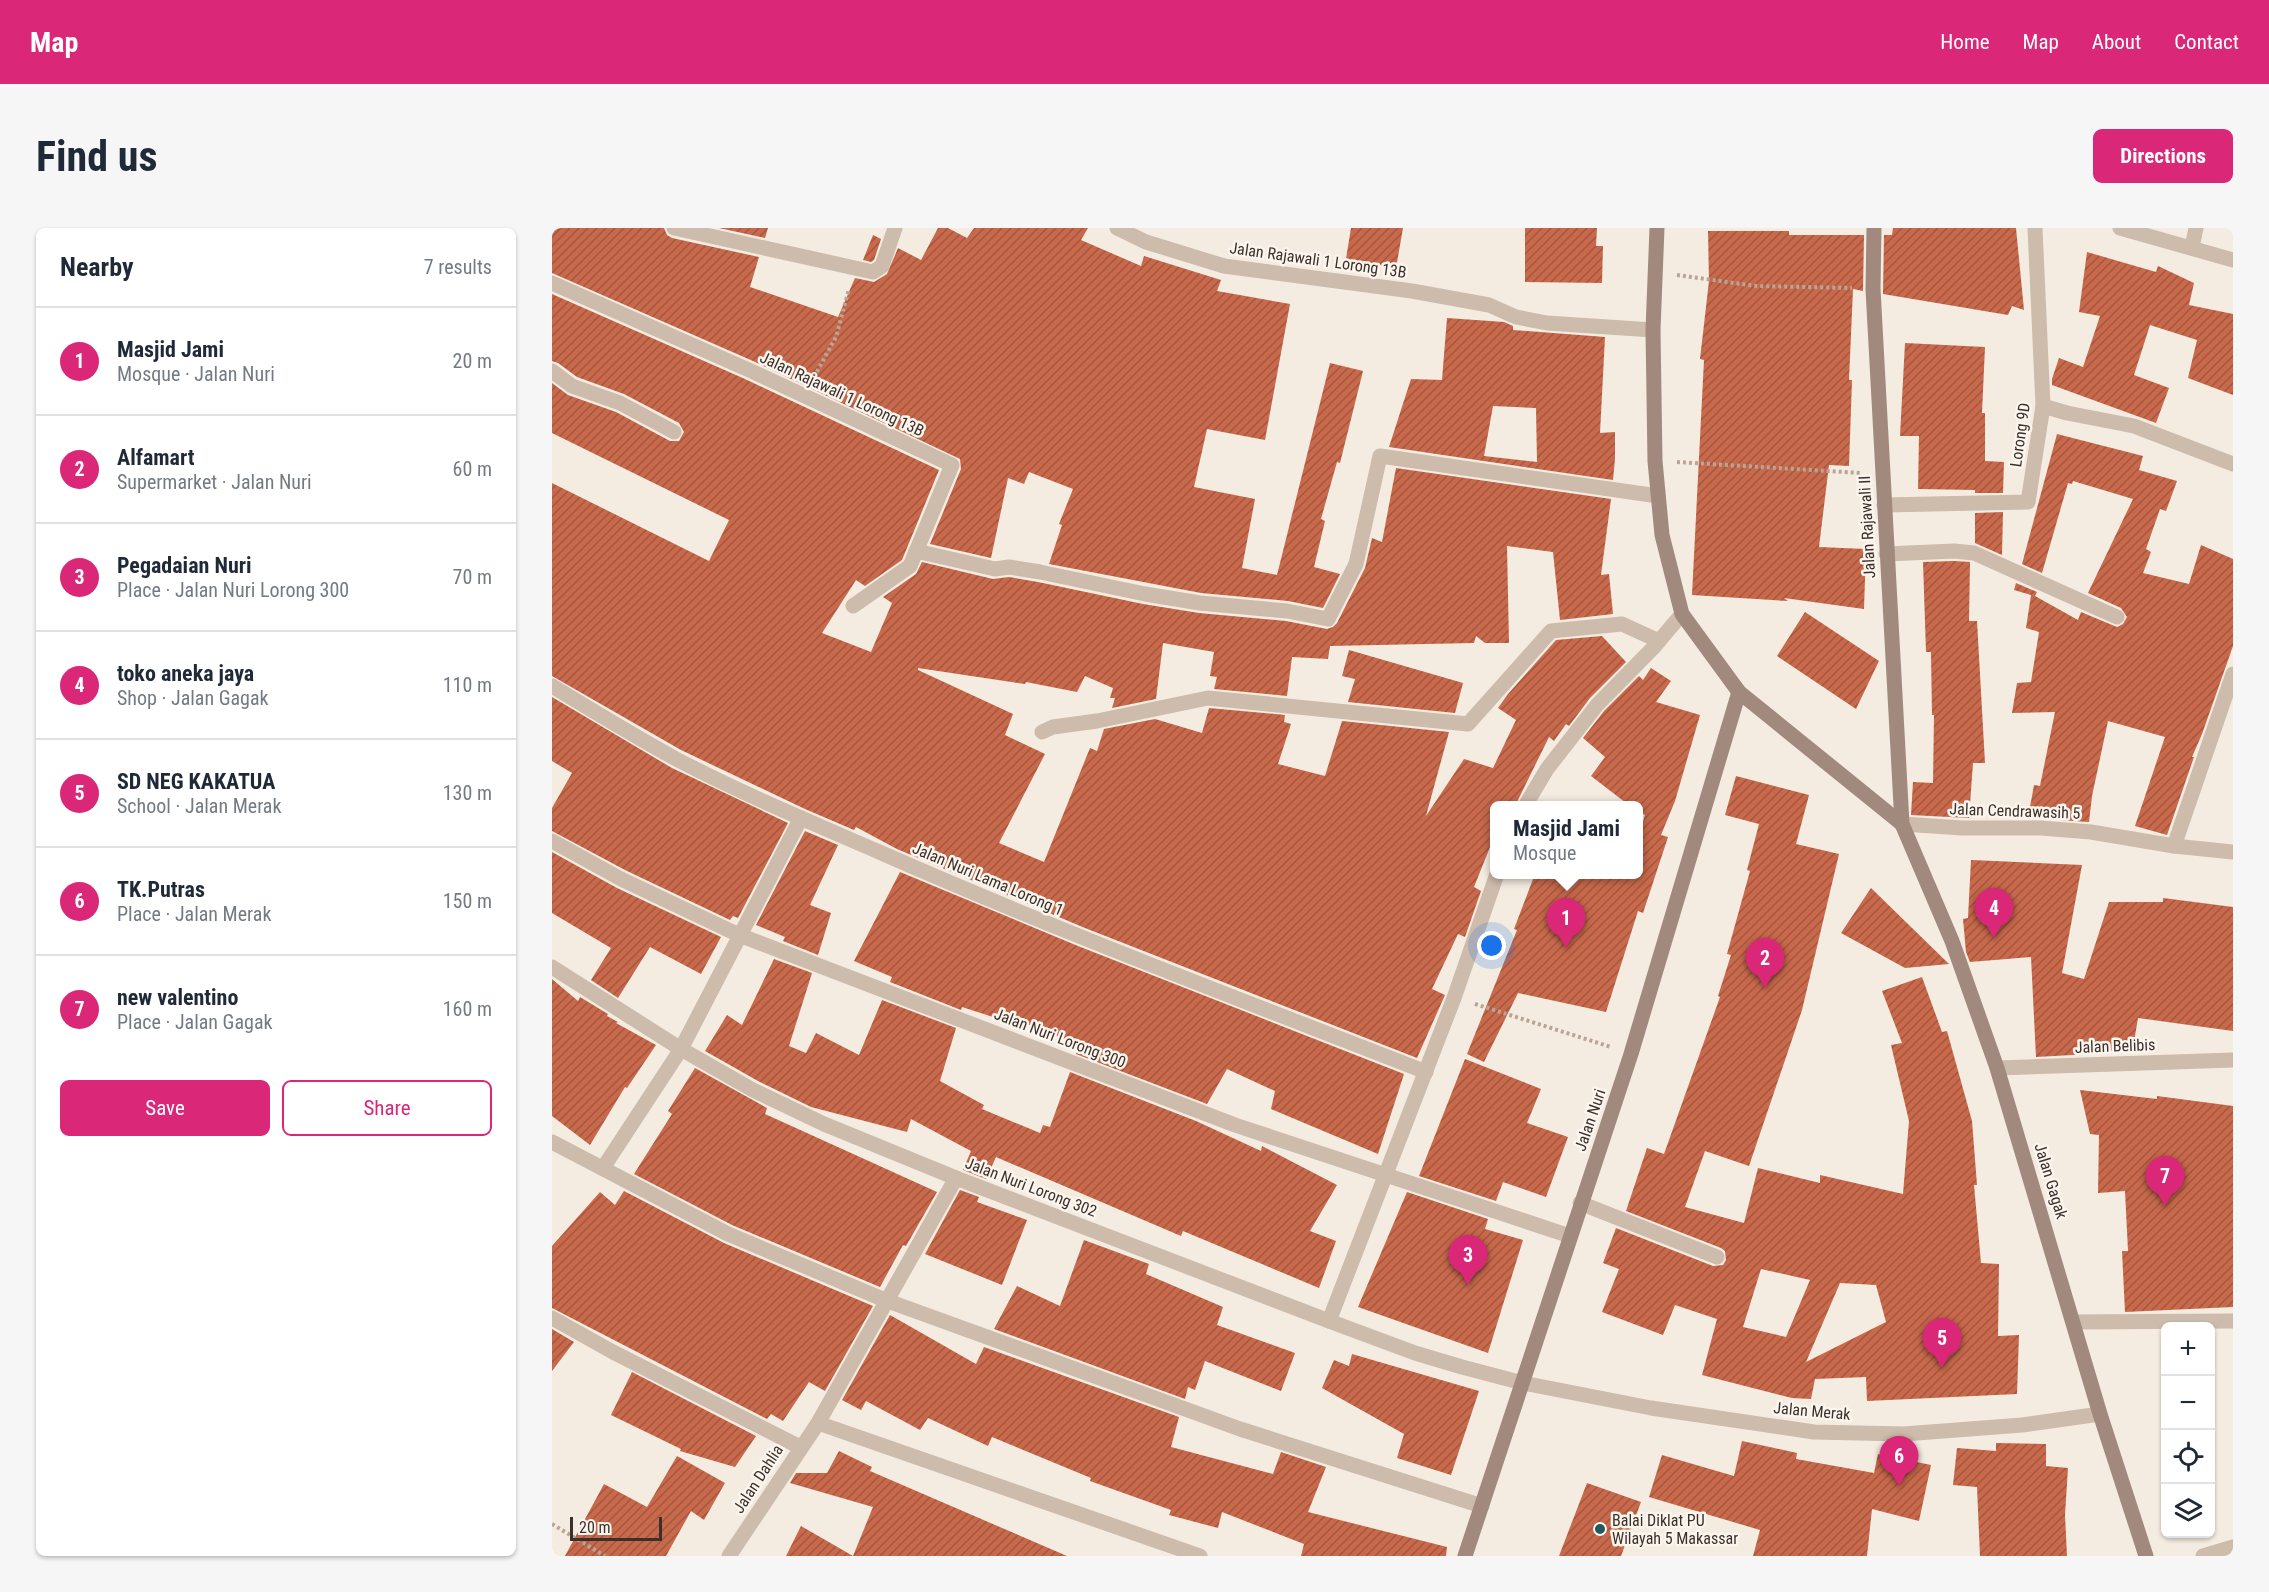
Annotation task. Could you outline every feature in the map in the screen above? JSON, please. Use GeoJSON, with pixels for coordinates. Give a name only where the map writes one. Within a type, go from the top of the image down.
{"type":"FeatureCollection","features":[{"type":"Feature","properties":{"kind":"main road"},"geometry":{"type":"LineString","coordinates":[[1657,228],[1653,330],[1655,460],[1662,535],[1682,614],[1739,692],[1902,824]]}},
{"type":"Feature","properties":{"kind":"main road","name":"Jalan Rajawali II"},"geometry":{"type":"LineString","coordinates":[[1874,228],[1873,289],[1902,824]]}},
{"type":"Feature","properties":{"kind":"main road","name":"Jalan Nuri"},"geometry":{"type":"LineString","coordinates":[[1465,1556],[1631,1054],[1739,692]]}},
{"type":"Feature","properties":{"kind":"main road","name":"Jalan Gagak"},"geometry":{"type":"LineString","coordinates":[[1902,824],[1952,941],[1997,1068],[2100,1414],[2146,1556]]}},
{"type":"Feature","properties":{"kind":"street"},"geometry":{"type":"LineString","coordinates":[[674,228],[873,272],[882,266],[895,228]]}},
{"type":"Feature","properties":{"kind":"street","name":"Jalan Rajawali 1 Lorong 13B"},"geometry":{"type":"LineString","coordinates":[[1117,228],[1146,242],[1224,266],[1413,291],[1489,305],[1516,317],[1547,323],[1653,330]]}},
{"type":"Feature","properties":{"kind":"street","name":"Lorong 9D"},"geometry":{"type":"LineString","coordinates":[[1884,505],[2028,502],[2043,406],[2035,228]]}},
{"type":"Feature","properties":{"kind":"street"},"geometry":{"type":"LineString","coordinates":[[2120,228],[2233,260]]}},
{"type":"Feature","properties":{"kind":"street"},"geometry":{"type":"LineString","coordinates":[[2192,248],[2196,228]]}},
{"type":"Feature","properties":{"kind":"street","name":"Jalan Rajawali 1 Lorong 13B"},"geometry":{"type":"LineString","coordinates":[[552,283],[804,395],[952,465],[910,566],[853,606]]}},
{"type":"Feature","properties":{"kind":"street"},"geometry":{"type":"LineString","coordinates":[[552,372],[572,386],[620,403],[674,432]]}},
{"type":"Feature","properties":{"kind":"street"},"geometry":{"type":"LineString","coordinates":[[2043,406],[2134,426],[2233,464]]}},
{"type":"Feature","properties":{"kind":"street"},"geometry":{"type":"LineString","coordinates":[[916,551],[995,569],[1009,567],[1040,572],[1145,594],[1328,619],[1356,564],[1380,456],[1658,496]]}},
{"type":"Feature","properties":{"kind":"street"},"geometry":{"type":"LineString","coordinates":[[1886,554],[1954,550],[1974,553],[2117,617]]}},
{"type":"Feature","properties":{"kind":"street"},"geometry":{"type":"LineString","coordinates":[[1528,801],[1547,769],[1597,705],[1682,614]]}},
{"type":"Feature","properties":{"kind":"street"},"geometry":{"type":"LineString","coordinates":[[1042,732],[1053,727],[1097,721],[1208,698],[1468,724],[1551,631],[1622,624],[1659,641]]}},
{"type":"Feature","properties":{"kind":"street"},"geometry":{"type":"LineString","coordinates":[[2174,846],[2233,674]]}},
{"type":"Feature","properties":{"kind":"street","name":"Jalan Nuri Lama Lorong 1"},"geometry":{"type":"LineString","coordinates":[[552,686],[613,724],[679,760],[801,818],[935,877],[1116,952],[1426,1072]]}},
{"type":"Feature","properties":{"kind":"street"},"geometry":{"type":"LineString","coordinates":[[603,1168],[681,1049],[801,818]]}},
{"type":"Feature","properties":{"kind":"street","name":"Jalan Cendrawasih 5"},"geometry":{"type":"LineString","coordinates":[[1902,824],[1962,828],[2041,828],[2091,832],[2174,846],[2233,852]]}},
{"type":"Feature","properties":{"kind":"street","name":"Jalan Nuri Lorong 300"},"geometry":{"type":"LineString","coordinates":[[552,841],[621,879],[739,935],[1235,1125],[1570,1236]]}},
{"type":"Feature","properties":{"kind":"street"},"geometry":{"type":"LineString","coordinates":[[1329,1321],[1454,998],[1495,879]]}},
{"type":"Feature","properties":{"kind":"street","name":"Jalan Nuri Lorong 302"},"geometry":{"type":"LineString","coordinates":[[552,967],[681,1049],[753,1090],[824,1124],[956,1178],[1415,1353],[1523,1383]]}},
{"type":"Feature","properties":{"kind":"street","name":"Jalan Belibis"},"geometry":{"type":"LineString","coordinates":[[1997,1068],[2233,1060]]}},
{"type":"Feature","properties":{"kind":"street"},"geometry":{"type":"LineString","coordinates":[[552,1142],[728,1234],[885,1300],[1240,1429],[1482,1506]]}},
{"type":"Feature","properties":{"kind":"street","name":"Jalan Dahlia"},"geometry":{"type":"LineString","coordinates":[[729,1556],[818,1423],[870,1332],[885,1300],[956,1178]]}},
{"type":"Feature","properties":{"kind":"street"},"geometry":{"type":"LineString","coordinates":[[1580,1203],[1717,1257]]}},
{"type":"Feature","properties":{"kind":"street"},"geometry":{"type":"LineString","coordinates":[[552,1318],[613,1353],[800,1447]]}},
{"type":"Feature","properties":{"kind":"street"},"geometry":{"type":"LineString","coordinates":[[2073,1322],[2233,1321]]}},
{"type":"Feature","properties":{"kind":"street","name":"Jalan Merak"},"geometry":{"type":"LineString","coordinates":[[1523,1383],[1650,1408],[1814,1432],[1904,1434],[2022,1425],[2100,1414]]}},
{"type":"Feature","properties":{"kind":"street"},"geometry":{"type":"LineString","coordinates":[[818,1423],[1182,1553],[1200,1556]]}},
{"type":"Feature","properties":{"kind":"street"},"geometry":{"type":"LineString","coordinates":[[2203,1556],[2233,1547]]}},
{"type":"Feature","properties":{"kind":"path"},"geometry":{"type":"LineString","coordinates":[[804,395],[836,337],[855,268]]}},
{"type":"Feature","properties":{"kind":"path"},"geometry":{"type":"LineString","coordinates":[[1656,272],[1756,286],[1873,289]]}},
{"type":"Feature","properties":{"kind":"path"},"geometry":{"type":"LineString","coordinates":[[1655,460],[1882,474]]}},
{"type":"Feature","properties":{"kind":"path"},"geometry":{"type":"LineString","coordinates":[[1454,998],[1631,1054]]}},
{"type":"Feature","properties":{"kind":"path"},"geometry":{"type":"LineString","coordinates":[[552,1524],[605,1556]]}},
{"type":"Feature","properties":{"kind":"building"},"geometry":{"type":"Polygon","coordinates":[[[552,228],[664,228],[667,235],[672,238],[759,257],[750,287],[838,317],[855,278],[874,282],[887,274],[898,248],[921,260],[938,228],[948,228],[967,238],[974,228],[1088,228],[1081,240],[1141,266],[1144,256],[1221,280],[1217,291],[1290,304],[1265,440],[1207,429],[1194,487],[1255,499],[1242,568],[1277,575],[1330,363],[1363,371],[1340,463],[1337,462],[1321,519],[1325,521],[1314,567],[1340,574],[1323,608],[1288,601],[1201,593],[1049,564],[1062,525],[1059,524],[1073,489],[1029,472],[1024,484],[1008,478],[991,558],[930,544],[961,469],[960,459],[753,361],[552,273],[552,228]]]}},
{"type":"Feature","properties":{"kind":"building"},"geometry":{"type":"Polygon","coordinates":[[[719,228],[768,228],[765,238],[719,228]]]}},
{"type":"Feature","properties":{"kind":"building"},"geometry":{"type":"Polygon","coordinates":[[[1351,228],[1403,228],[1396,268],[1346,259],[1351,228]]]}},
{"type":"Feature","properties":{"kind":"building"},"geometry":{"type":"Polygon","coordinates":[[[1525,228],[1597,228],[1596,246],[1603,246],[1602,283],[1525,282],[1525,228]]]}},
{"type":"Feature","properties":{"kind":"building"},"geometry":{"type":"Polygon","coordinates":[[[1893,228],[2016,228],[2024,310],[2012,306],[2008,315],[1883,294],[1884,235],[1892,235],[1893,228]]]}},
{"type":"Feature","properties":{"kind":"building"},"geometry":{"type":"Polygon","coordinates":[[[1708,231],[1789,231],[1789,235],[1864,235],[1863,291],[1853,289],[1849,380],[1852,380],[1849,466],[1829,465],[1819,547],[1866,549],[1864,609],[1784,598],[1788,601],[1692,595],[1704,360],[1700,359],[1709,281],[1708,231]]]}},
{"type":"Feature","properties":{"kind":"building"},"geometry":{"type":"Polygon","coordinates":[[[873,235],[881,239],[874,260],[871,262],[863,260],[873,235]]]}},
{"type":"Feature","properties":{"kind":"building"},"geometry":{"type":"Polygon","coordinates":[[[2087,252],[2156,272],[2158,266],[2194,283],[2189,305],[2233,314],[2233,395],[2188,378],[2197,340],[2150,325],[2134,375],[2169,388],[2156,423],[2052,385],[2059,358],[2083,367],[2100,316],[2079,312],[2087,252]]]}},
{"type":"Feature","properties":{"kind":"building"},"geometry":{"type":"Polygon","coordinates":[[[552,294],[745,379],[939,470],[902,560],[865,586],[856,580],[822,633],[871,652],[892,603],[883,597],[916,574],[922,562],[993,579],[1009,577],[1143,604],[1199,613],[1286,621],[1327,629],[1337,623],[1365,568],[1372,538],[1382,542],[1396,468],[1611,499],[1601,575],[1609,574],[1613,614],[1560,620],[1553,552],[1507,546],[1509,643],[1485,643],[1476,636],[1474,643],[1330,646],[1328,659],[1292,657],[1287,696],[1214,689],[1217,677],[1210,676],[1214,652],[1163,643],[1156,699],[1112,708],[1115,698],[1110,698],[1113,688],[1085,676],[1077,692],[1026,682],[1025,684],[918,668],[918,670],[1013,714],[1005,735],[1045,754],[999,843],[1044,862],[1090,748],[1097,751],[1104,729],[1155,719],[1202,733],[1209,708],[1285,715],[1284,722],[1291,724],[1278,764],[1325,776],[1342,721],[1449,732],[1426,816],[1464,759],[1493,768],[1516,720],[1498,708],[1556,640],[1602,636],[1626,662],[1590,698],[1569,726],[1566,724],[1554,741],[1549,737],[1517,801],[1490,801],[1490,847],[1474,887],[1481,891],[1465,937],[1458,934],[1432,989],[1445,995],[1417,1058],[1085,928],[897,849],[856,827],[854,830],[805,809],[681,750],[552,676],[552,483],[709,561],[729,520],[552,433],[552,383],[568,395],[616,412],[670,441],[679,441],[684,432],[679,423],[624,394],[577,377],[552,361],[552,294]]]}},
{"type":"Feature","properties":{"kind":"building"},"geometry":{"type":"Polygon","coordinates":[[[1447,318],[1504,322],[1513,326],[1513,330],[1605,337],[1600,433],[1615,432],[1613,480],[1389,447],[1411,379],[1442,380],[1447,318]],[[1493,406],[1484,456],[1537,462],[1536,408],[1493,406]]]}},
{"type":"Feature","properties":{"kind":"building"},"geometry":{"type":"Polygon","coordinates":[[[1905,343],[1985,347],[1982,413],[1985,413],[1985,461],[2004,462],[2003,493],[1918,489],[1919,436],[1900,436],[1905,343]]]}},
{"type":"Feature","properties":{"kind":"building"},"geometry":{"type":"Polygon","coordinates":[[[2057,434],[2143,456],[2139,470],[2177,481],[2166,511],[2160,509],[2146,549],[2151,552],[2143,573],[2189,584],[2201,545],[2233,559],[2233,646],[2192,757],[2194,757],[2167,835],[2135,826],[2165,737],[2108,721],[2092,796],[2089,822],[2028,818],[2034,785],[2040,786],[2055,712],[2012,713],[2017,683],[2031,682],[2039,632],[2026,628],[2031,595],[2014,590],[2016,583],[2037,592],[2035,596],[2078,620],[2081,612],[2117,627],[2123,624],[2127,617],[2121,608],[2088,593],[2133,499],[2073,481],[2072,484],[2068,483],[2042,573],[2022,564],[2057,434]]]}},
{"type":"Feature","properties":{"kind":"building"},"geometry":{"type":"Polygon","coordinates":[[[2003,512],[2002,555],[1975,543],[1975,513],[2003,512]]]}},
{"type":"Feature","properties":{"kind":"building"},"geometry":{"type":"Polygon","coordinates":[[[1923,562],[1970,562],[1969,621],[1977,621],[1985,763],[1973,763],[1969,818],[1911,815],[1913,782],[1933,783],[1934,715],[1932,715],[1931,652],[1926,652],[1923,562]]]}},
{"type":"Feature","properties":{"kind":"building"},"geometry":{"type":"Polygon","coordinates":[[[1805,612],[1879,661],[1856,709],[1777,656],[1805,612]]]}},
{"type":"Feature","properties":{"kind":"building"},"geometry":{"type":"Polygon","coordinates":[[[1349,650],[1463,683],[1455,713],[1348,702],[1355,679],[1342,676],[1349,650]]]}},
{"type":"Feature","properties":{"kind":"building"},"geometry":{"type":"Polygon","coordinates":[[[1651,668],[1671,681],[1656,702],[1700,715],[1675,801],[1661,835],[1668,837],[1643,913],[1638,911],[1606,1012],[1518,993],[1484,1062],[1467,1054],[1517,930],[1514,929],[1533,879],[1562,879],[1569,882],[1570,879],[1643,879],[1645,815],[1643,814],[1643,801],[1624,801],[1591,776],[1605,757],[1583,738],[1604,711],[1639,676],[1643,680],[1651,668]]]}},
{"type":"Feature","properties":{"kind":"building"},"geometry":{"type":"Polygon","coordinates":[[[552,697],[672,768],[788,823],[738,918],[733,916],[730,920],[625,870],[552,831],[552,808],[572,773],[552,761],[552,697]]]}},
{"type":"Feature","properties":{"kind":"building"},"geometry":{"type":"Polygon","coordinates":[[[1736,776],[1809,795],[1796,844],[1839,854],[1802,1010],[1749,1166],[1705,1151],[1685,1207],[1744,1223],[1758,1168],[1820,1183],[1820,1175],[1903,1194],[1909,1121],[1891,1045],[1902,1043],[1882,991],[1922,977],[1942,1032],[1947,1031],[1972,1121],[1977,1185],[1974,1185],[1981,1263],[1999,1264],[1998,1336],[2019,1335],[2017,1394],[1867,1401],[1866,1377],[1815,1379],[1811,1399],[1792,1398],[1702,1375],[1717,1319],[1675,1305],[1663,1335],[1602,1312],[1619,1269],[1603,1263],[1616,1228],[1713,1266],[1723,1265],[1726,1260],[1725,1251],[1721,1248],[1626,1211],[1647,1148],[1664,1154],[1720,997],[1718,996],[1731,955],[1727,954],[1750,871],[1747,870],[1759,824],[1725,815],[1736,776]],[[1761,1269],[1743,1327],[1786,1337],[1810,1280],[1761,1269]],[[1840,1283],[1806,1362],[1886,1322],[1876,1285],[1840,1283]]]}},
{"type":"Feature","properties":{"kind":"building"},"geometry":{"type":"Polygon","coordinates":[[[805,831],[838,845],[810,905],[831,913],[818,955],[783,941],[785,937],[756,925],[805,831]]]}},
{"type":"Feature","properties":{"kind":"building"},"geometry":{"type":"Polygon","coordinates":[[[552,852],[617,888],[721,937],[701,974],[650,947],[618,998],[591,980],[611,948],[552,913],[552,852]]]}},
{"type":"Feature","properties":{"kind":"building"},"geometry":{"type":"Polygon","coordinates":[[[1971,860],[2082,865],[2062,973],[2084,979],[2109,902],[2163,902],[2163,898],[2233,907],[2233,1031],[2138,1018],[2133,1048],[2036,1057],[2031,957],[1970,962],[1966,952],[1963,919],[1968,918],[1971,860]]]}},
{"type":"Feature","properties":{"kind":"building"},"geometry":{"type":"Polygon","coordinates":[[[900,872],[1078,946],[1404,1074],[1378,1154],[1271,1109],[1275,1091],[1227,1069],[1207,1104],[1076,1054],[1080,1045],[1022,1022],[1021,1026],[962,1007],[961,1010],[890,982],[892,977],[854,961],[900,872]]]}},
{"type":"Feature","properties":{"kind":"building"},"geometry":{"type":"Polygon","coordinates":[[[1871,888],[1949,964],[1905,968],[1841,933],[1871,888]]]}},
{"type":"Feature","properties":{"kind":"building"},"geometry":{"type":"Polygon","coordinates":[[[774,959],[812,973],[789,1046],[806,1053],[816,1033],[859,1055],[882,1000],[956,1028],[940,1081],[984,1105],[982,1109],[1040,1133],[1043,1125],[1050,1127],[1070,1072],[1196,1121],[1261,1151],[1262,1146],[1337,1185],[1310,1231],[1336,1241],[1319,1288],[1183,1231],[1181,1236],[996,1157],[986,1179],[963,1170],[971,1151],[911,1119],[907,1132],[811,1107],[705,1051],[727,1015],[742,1025],[774,959]]]}},
{"type":"Feature","properties":{"kind":"building"},"geometry":{"type":"Polygon","coordinates":[[[552,979],[578,1001],[580,997],[608,1014],[607,1016],[618,1022],[616,1023],[656,1045],[627,1088],[625,1087],[590,1145],[552,1116],[552,979]]]}},
{"type":"Feature","properties":{"kind":"building"},"geometry":{"type":"Polygon","coordinates":[[[1465,1059],[1541,1089],[1527,1123],[1568,1137],[1546,1197],[1503,1182],[1496,1201],[1419,1176],[1465,1059]]]}},
{"type":"Feature","properties":{"kind":"building"},"geometry":{"type":"Polygon","coordinates":[[[695,1068],[767,1108],[765,1114],[937,1192],[906,1246],[903,1245],[880,1287],[732,1225],[634,1174],[672,1114],[668,1111],[695,1068]]]}},
{"type":"Feature","properties":{"kind":"building"},"geometry":{"type":"Polygon","coordinates":[[[2080,1090],[2157,1099],[2157,1096],[2233,1106],[2233,1307],[2125,1312],[2122,1251],[2128,1251],[2125,1191],[2098,1193],[2099,1135],[2090,1134],[2080,1090]]]}},
{"type":"Feature","properties":{"kind":"building"},"geometry":{"type":"Polygon","coordinates":[[[960,1190],[979,1197],[977,1202],[1027,1220],[1002,1285],[925,1254],[960,1190]]]}},
{"type":"Feature","properties":{"kind":"building"},"geometry":{"type":"Polygon","coordinates":[[[624,1191],[724,1243],[873,1306],[825,1391],[809,1382],[783,1421],[771,1414],[767,1419],[552,1308],[552,1246],[600,1192],[615,1205],[624,1191]]]}},
{"type":"Feature","properties":{"kind":"building"},"geometry":{"type":"Polygon","coordinates":[[[1407,1192],[1488,1219],[1485,1229],[1523,1240],[1488,1353],[1358,1307],[1407,1192]]]}},
{"type":"Feature","properties":{"kind":"building"},"geometry":{"type":"Polygon","coordinates":[[[1084,1240],[1149,1264],[1146,1274],[1223,1307],[1217,1325],[1295,1353],[1281,1391],[1205,1361],[1195,1390],[1188,1387],[1185,1399],[994,1329],[1017,1286],[1060,1306],[1084,1240]]]}},
{"type":"Feature","properties":{"kind":"building"},"geometry":{"type":"Polygon","coordinates":[[[890,1315],[976,1364],[984,1347],[1179,1417],[1171,1447],[1273,1474],[1281,1452],[1326,1467],[1308,1512],[1447,1547],[1446,1556],[1301,1556],[1304,1544],[1222,1512],[1218,1528],[1169,1515],[1171,1510],[1090,1481],[1091,1478],[992,1437],[988,1446],[928,1418],[920,1430],[866,1401],[861,1410],[842,1400],[890,1315]]]}},
{"type":"Feature","properties":{"kind":"building"},"geometry":{"type":"Polygon","coordinates":[[[552,1329],[574,1342],[552,1371],[552,1329]]]}},
{"type":"Feature","properties":{"kind":"building"},"geometry":{"type":"Polygon","coordinates":[[[1352,1354],[1479,1391],[1451,1475],[1397,1458],[1404,1434],[1322,1388],[1334,1360],[1349,1366],[1352,1354]]]}},
{"type":"Feature","properties":{"kind":"building"},"geometry":{"type":"Polygon","coordinates":[[[632,1372],[756,1436],[735,1467],[680,1451],[681,1449],[611,1415],[632,1372]]]}},
{"type":"Feature","properties":{"kind":"building"},"geometry":{"type":"Polygon","coordinates":[[[1742,1441],[1797,1453],[1796,1459],[1874,1473],[1878,1454],[1931,1465],[1919,1521],[1872,1509],[1867,1556],[1753,1556],[1760,1530],[1649,1497],[1662,1455],[1734,1476],[1742,1441]]]}},
{"type":"Feature","properties":{"kind":"building"},"geometry":{"type":"Polygon","coordinates":[[[1996,1443],[2046,1444],[2046,1466],[2068,1468],[2065,1515],[2067,1556],[1980,1556],[1977,1487],[1953,1485],[1957,1448],[1996,1451],[1996,1443]]]}},
{"type":"Feature","properties":{"kind":"building"},"geometry":{"type":"Polygon","coordinates":[[[839,1451],[872,1467],[870,1471],[1067,1556],[853,1556],[873,1507],[790,1483],[796,1473],[827,1473],[839,1451]]]}},
{"type":"Feature","properties":{"kind":"building"},"geometry":{"type":"Polygon","coordinates":[[[677,1456],[725,1483],[704,1520],[691,1511],[666,1556],[565,1556],[604,1484],[647,1507],[677,1456]]]}},
{"type":"Feature","properties":{"kind":"building","name":"Balai Diklat PU Wilayah 5 Makassar"},"geometry":{"type":"Polygon","coordinates":[[[1587,1483],[1641,1502],[1621,1556],[1559,1556],[1587,1483]]]}},
{"type":"Feature","properties":{"kind":"building"},"geometry":{"type":"Polygon","coordinates":[[[801,1526],[853,1556],[786,1556],[801,1526]]]}},
{"type":"Feature","properties":{"kind":"place","name":"toko aneka jaya"},"geometry":{"type":"Point","coordinates":[1994,938]}},
{"type":"Feature","properties":{"kind":"place","name":"Masjid Jami"},"geometry":{"type":"Point","coordinates":[1566,948]}},
{"type":"Feature","properties":{"kind":"place","name":"Alfamart"},"geometry":{"type":"Point","coordinates":[1765,988]}},
{"type":"Feature","properties":{"kind":"place","name":"new valentino"},"geometry":{"type":"Point","coordinates":[2165,1206]}},
{"type":"Feature","properties":{"kind":"place","name":"Pegadaian Nuri"},"geometry":{"type":"Point","coordinates":[1468,1285]}},
{"type":"Feature","properties":{"kind":"place","name":"SD NEG KAKATUA"},"geometry":{"type":"Point","coordinates":[1942,1368]}},
{"type":"Feature","properties":{"kind":"place","name":"TK.Putras"},"geometry":{"type":"Point","coordinates":[1899,1486]}},
{"type":"Feature","properties":{"kind":"place","name":"Balai Diklat PU Wilayah 5 Makassar"},"geometry":{"type":"Point","coordinates":[1600,1529]}}]}
